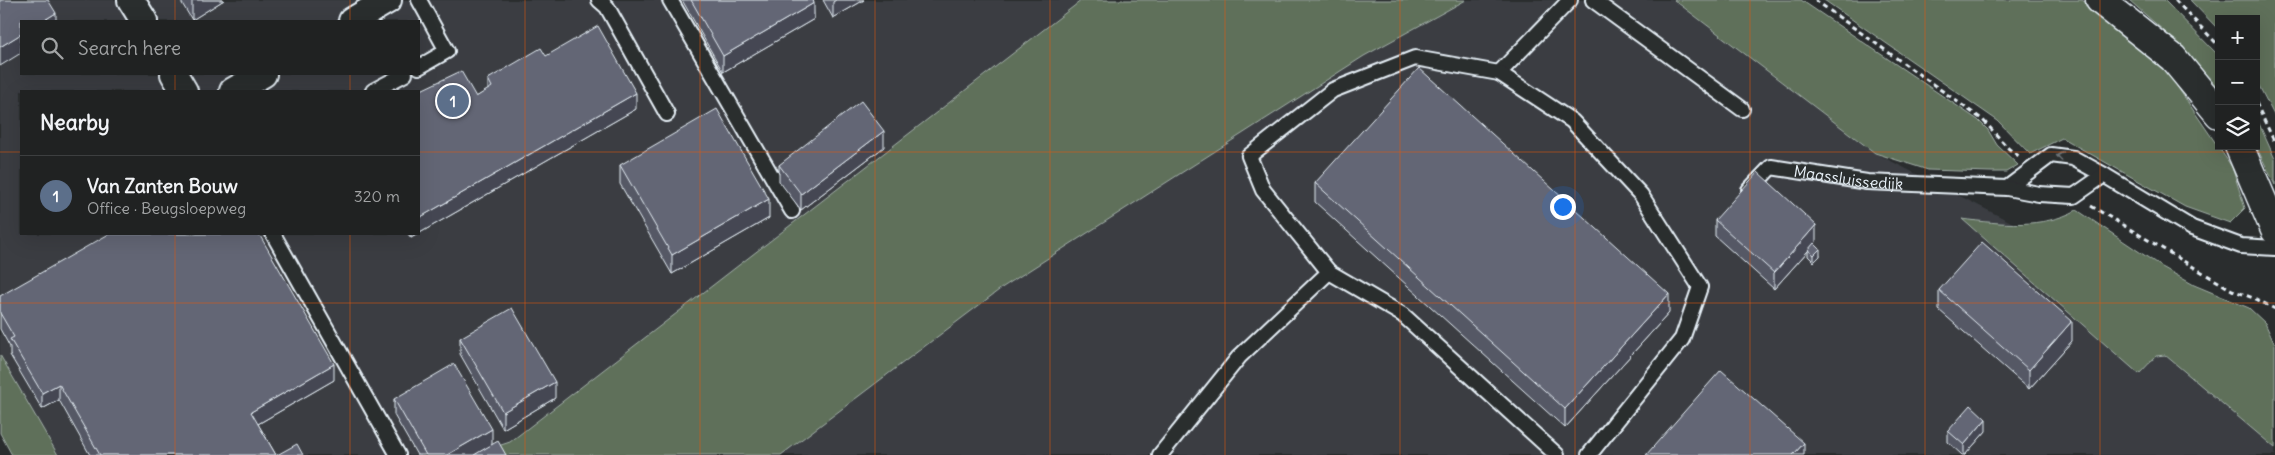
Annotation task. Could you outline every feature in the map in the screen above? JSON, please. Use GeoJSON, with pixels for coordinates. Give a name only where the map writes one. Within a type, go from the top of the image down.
{"type":"FeatureCollection","features":[{"type":"Feature","properties":{"kind":"main road"},"geometry":{"type":"LineString","coordinates":[[2100,0],[2173,58],[2215,109]]}},
{"type":"Feature","properties":{"kind":"main road"},"geometry":{"type":"LineString","coordinates":[[2241,150],[2275,230]]}},
{"type":"Feature","properties":{"kind":"street"},"geometry":{"type":"LineString","coordinates":[[131,0],[143,20]]}},
{"type":"Feature","properties":{"kind":"street"},"geometry":{"type":"LineString","coordinates":[[354,20],[388,0]]}},
{"type":"Feature","properties":{"kind":"street"},"geometry":{"type":"LineString","coordinates":[[175,75],[183,90]]}},
{"type":"Feature","properties":{"kind":"street"},"geometry":{"type":"LineString","coordinates":[[235,90],[261,75]]}},
{"type":"Feature","properties":{"kind":"lane"},"geometry":{"type":"LineString","coordinates":[[419,0],[447,51],[420,66]]}},
{"type":"Feature","properties":{"kind":"lane"},"geometry":{"type":"LineString","coordinates":[[599,0],[607,7],[667,114]]}},
{"type":"Feature","properties":{"kind":"lane"},"geometry":{"type":"LineString","coordinates":[[670,0],[792,211]]}},
{"type":"Feature","properties":{"kind":"lane"},"geometry":{"type":"LineString","coordinates":[[1499,73],[1570,0]]}},
{"type":"Feature","properties":{"kind":"lane"},"geometry":{"type":"LineString","coordinates":[[1594,0],[1742,109]]}},
{"type":"Feature","properties":{"kind":"lane"},"geometry":{"type":"LineString","coordinates":[[1557,455],[1403,316],[1329,272],[1263,190],[1249,156],[1333,90],[1415,58],[1499,73],[1572,121],[1641,195],[1700,287],[1682,339],[1589,455]]}},
{"type":"Feature","properties":{"kind":"lane"},"geometry":{"type":"LineString","coordinates":[[375,90],[403,75]]}},
{"type":"Feature","properties":{"kind":"lane"},"geometry":{"type":"LineString","coordinates":[[2007,188],[2051,155],[2073,158],[2104,174],[2192,228],[2241,246],[2275,248]]}},
{"type":"Feature","properties":{"kind":"lane","name":"Maassluissedijk"},"geometry":{"type":"LineString","coordinates":[[1736,203],[1771,167],[1867,182],[2007,188],[2038,194],[2074,196],[2104,174]]}},
{"type":"Feature","properties":{"kind":"lane"},"geometry":{"type":"LineString","coordinates":[[274,235],[398,455]]}},
{"type":"Feature","properties":{"kind":"lane"},"geometry":{"type":"LineString","coordinates":[[1160,455],[1239,357],[1329,272]]}},
{"type":"Feature","properties":{"kind":"path"},"geometry":{"type":"LineString","coordinates":[[2175,0],[2215,42]]}},
{"type":"Feature","properties":{"kind":"path"},"geometry":{"type":"LineString","coordinates":[[2257,105],[2275,142]]}},
{"type":"Feature","properties":{"kind":"shaded area"},"geometry":{"type":"Polygon","coordinates":[[[0,0],[1674,0],[1875,153],[2261,349],[2275,342],[2275,455],[30,455],[0,400],[0,0]]]}},
{"type":"Feature","properties":{"kind":"green space"},"geometry":{"type":"Polygon","coordinates":[[[1082,0],[1466,0],[1364,56],[1003,287],[781,455],[500,455],[495,447],[510,442],[1082,0]]]}},
{"type":"Feature","properties":{"kind":"green space"},"geometry":{"type":"Polygon","coordinates":[[[1674,0],[1801,0],[1978,120],[1988,130],[1997,145],[2018,165],[2006,172],[1928,170],[1875,153],[1674,0]]]}},
{"type":"Feature","properties":{"kind":"green space"},"geometry":{"type":"Polygon","coordinates":[[[1824,0],[2082,0],[2106,16],[2137,42],[2172,79],[2215,142],[2215,150],[2220,150],[2232,167],[2245,208],[2230,223],[2185,207],[2062,138],[2030,154],[1998,121],[1824,0]]]}},
{"type":"Feature","properties":{"kind":"green space"},"geometry":{"type":"Polygon","coordinates":[[[2129,0],[2164,0],[2215,52],[2215,84],[2182,47],[2129,0]]]}},
{"type":"Feature","properties":{"kind":"green space"},"geometry":{"type":"Polygon","coordinates":[[[2190,0],[2275,0],[2275,117],[2260,88],[2260,15],[2215,15],[2215,26],[2190,0]]]}},
{"type":"Feature","properties":{"kind":"green space"},"geometry":{"type":"Polygon","coordinates":[[[2260,126],[2275,159],[2275,185],[2258,150],[2260,150],[2260,126]]]}},
{"type":"Feature","properties":{"kind":"green space"},"geometry":{"type":"Polygon","coordinates":[[[2077,210],[2162,267],[2194,285],[2249,308],[2265,323],[2275,345],[2275,448],[2165,355],[2156,356],[2139,374],[1962,219],[2006,223],[2036,223],[2064,216],[2077,210]]]}},
{"type":"Feature","properties":{"kind":"green space"},"geometry":{"type":"Polygon","coordinates":[[[0,355],[58,455],[12,455],[0,433],[0,355]]]}},
{"type":"Feature","properties":{"kind":"building"},"geometry":{"type":"Polygon","coordinates":[[[0,0],[48,0],[56,13],[45,20],[20,20],[20,35],[0,47],[0,0]]]}},
{"type":"Feature","properties":{"kind":"building"},"geometry":{"type":"Polygon","coordinates":[[[691,0],[813,0],[814,3],[723,56],[691,0]]]}},
{"type":"Feature","properties":{"kind":"building"},"geometry":{"type":"Polygon","coordinates":[[[598,26],[636,93],[420,217],[420,91],[461,71],[476,97],[492,87],[488,79],[541,48],[546,56],[598,26]]]}},
{"type":"Feature","properties":{"kind":"building"},"geometry":{"type":"Polygon","coordinates":[[[1419,68],[1669,294],[1565,409],[1315,183],[1419,68]]]}},
{"type":"Feature","properties":{"kind":"building"},"geometry":{"type":"Polygon","coordinates":[[[861,101],[884,131],[801,194],[779,165],[861,101]]]}},
{"type":"Feature","properties":{"kind":"building"},"geometry":{"type":"Polygon","coordinates":[[[717,109],[769,199],[672,255],[620,165],[717,109]]]}},
{"type":"Feature","properties":{"kind":"building"},"geometry":{"type":"Polygon","coordinates":[[[1758,172],[1816,225],[1774,273],[1715,220],[1758,172]]]}},
{"type":"Feature","properties":{"kind":"building"},"geometry":{"type":"Polygon","coordinates":[[[107,235],[260,235],[334,364],[251,412],[276,455],[100,455],[59,384],[42,393],[10,339],[14,337],[0,313],[0,296],[107,235]]]}},
{"type":"Feature","properties":{"kind":"building"},"geometry":{"type":"Polygon","coordinates":[[[1982,242],[2072,321],[2029,370],[1939,290],[1982,242]]]}},
{"type":"Feature","properties":{"kind":"building"},"geometry":{"type":"Polygon","coordinates":[[[1814,243],[1820,249],[1814,255],[1808,250],[1814,243]]]}},
{"type":"Feature","properties":{"kind":"building"},"geometry":{"type":"Polygon","coordinates":[[[512,308],[555,382],[503,412],[460,338],[512,308]]]}},
{"type":"Feature","properties":{"kind":"building"},"geometry":{"type":"Polygon","coordinates":[[[454,364],[492,429],[447,455],[426,455],[394,399],[454,364]]]}},
{"type":"Feature","properties":{"kind":"building"},"geometry":{"type":"Polygon","coordinates":[[[1721,370],[1804,443],[1793,455],[1646,455],[1721,370]]]}},
{"type":"Feature","properties":{"kind":"building"},"geometry":{"type":"Polygon","coordinates":[[[1971,405],[1986,419],[1964,445],[1948,431],[1971,405]]]}},
{"type":"Feature","properties":{"kind":"building"},"geometry":{"type":"Polygon","coordinates":[[[498,441],[506,455],[474,455],[498,441]]]}},
{"type":"Feature","properties":{"kind":"building"},"geometry":{"type":"Polygon","coordinates":[[[297,444],[303,455],[277,455],[297,444]]]}},
{"type":"Feature","properties":{"kind":"place","name":"Van Zanten Bouw"},"geometry":{"type":"Point","coordinates":[453,101]}}]}
